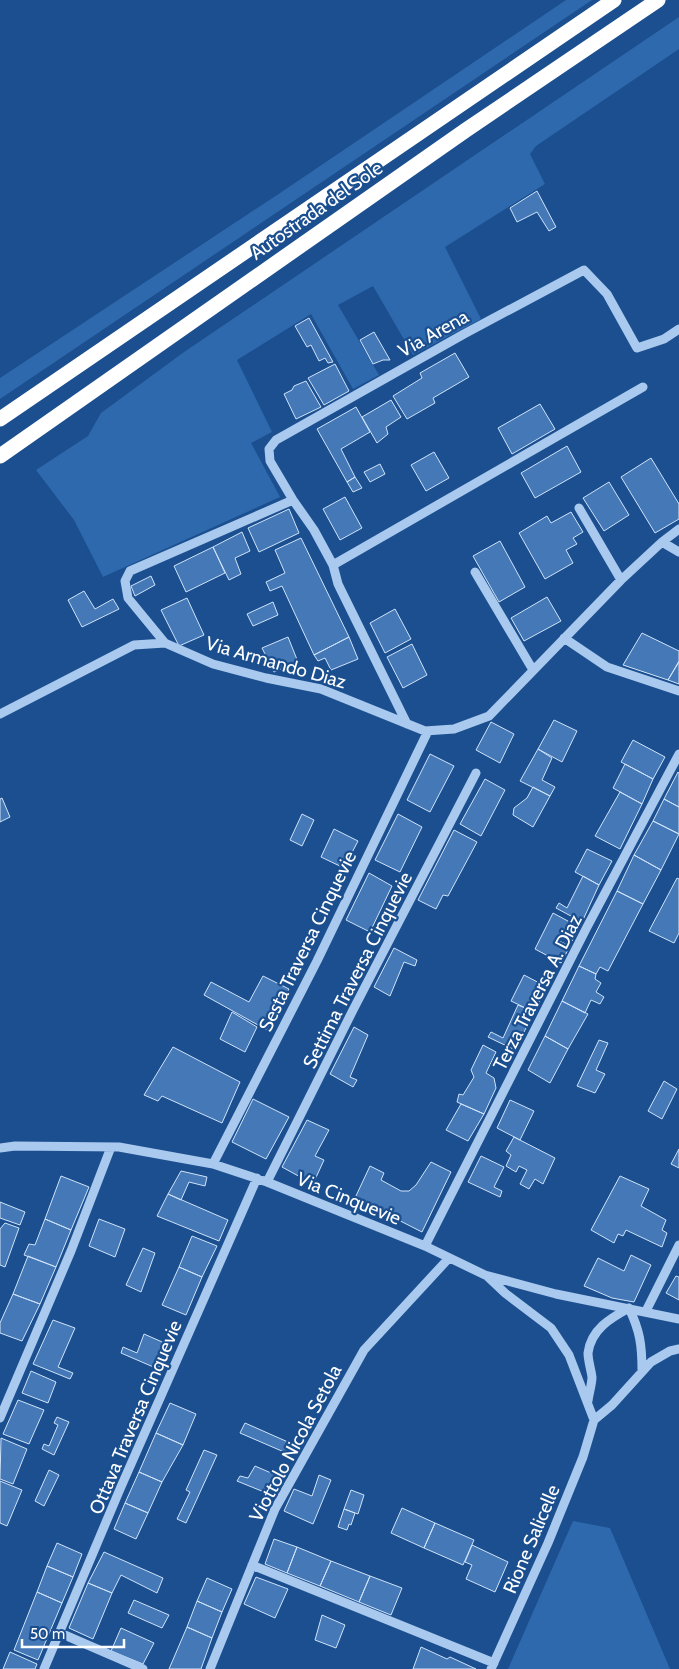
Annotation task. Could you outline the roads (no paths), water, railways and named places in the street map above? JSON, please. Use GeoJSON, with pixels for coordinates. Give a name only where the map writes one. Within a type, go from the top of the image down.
{"type":"FeatureCollection","features":[{"type":"Feature","properties":{"kind":"highway","name":"Autostrada del Sole"},"geometry":{"type":"LineString","coordinates":[[0,419],[614,0]]}},
{"type":"Feature","properties":{"kind":"highway","name":"Autostrada del Sole"},"geometry":{"type":"LineString","coordinates":[[0,456],[466,130],[658,0]]}},
{"type":"Feature","properties":{"kind":"street","name":"Via Arena"},"geometry":{"type":"LineString","coordinates":[[407,724],[338,584],[333,565],[314,530],[293,500],[270,461],[269,449],[276,440],[455,339],[584,270],[606,294],[637,348],[664,339],[679,329]]}},
{"type":"Feature","properties":{"kind":"street"},"geometry":{"type":"LineString","coordinates":[[333,565],[643,387]]}},
{"type":"Feature","properties":{"kind":"street"},"geometry":{"type":"LineString","coordinates":[[165,643],[128,598],[125,581],[130,571],[293,500]]}},
{"type":"Feature","properties":{"kind":"street"},"geometry":{"type":"LineString","coordinates":[[580,508],[621,580]]}},
{"type":"Feature","properties":{"kind":"street","name":"Via Armando Diaz"},"geometry":{"type":"LineString","coordinates":[[0,714],[134,645],[165,643],[213,664],[266,678],[321,689],[428,731],[454,729],[490,716],[621,580],[679,529]]}},
{"type":"Feature","properties":{"kind":"street"},"geometry":{"type":"LineString","coordinates":[[662,542],[679,552]]}},
{"type":"Feature","properties":{"kind":"street"},"geometry":{"type":"LineString","coordinates":[[474,572],[533,670]]}},
{"type":"Feature","properties":{"kind":"street"},"geometry":{"type":"LineString","coordinates":[[564,638],[607,667],[679,691]]}},
{"type":"Feature","properties":{"kind":"street","name":"Sesta Traversa Cinquevie"},"geometry":{"type":"LineString","coordinates":[[213,1164],[317,961],[428,731]]}},
{"type":"Feature","properties":{"kind":"street","name":"Terza Traversa A. Diaz"},"geometry":{"type":"LineString","coordinates":[[425,1246],[587,927],[679,754]]}},
{"type":"Feature","properties":{"kind":"street","name":"Settima Traversa Cinquevie"},"geometry":{"type":"LineString","coordinates":[[267,1182],[353,1010],[476,773]]}},
{"type":"Feature","properties":{"kind":"street","name":"Via Cinquevie"},"geometry":{"type":"LineString","coordinates":[[0,1148],[15,1146],[112,1147],[213,1164],[267,1182],[425,1246],[485,1275],[556,1294],[679,1319]]}},
{"type":"Feature","properties":{"kind":"street"},"geometry":{"type":"LineString","coordinates":[[0,1418],[71,1252],[112,1147]]}},
{"type":"Feature","properties":{"kind":"street","name":"Ottava Traversa Cinquevie"},"geometry":{"type":"LineString","coordinates":[[44,1669],[256,1178]]}},
{"type":"Feature","properties":{"kind":"street"},"geometry":{"type":"LineString","coordinates":[[646,1311],[679,1245]]}},
{"type":"Feature","properties":{"kind":"street","name":"Viottolo Nicola Setola"},"geometry":{"type":"LineString","coordinates":[[210,1669],[275,1509],[364,1350],[450,1258]]}},
{"type":"Feature","properties":{"kind":"street"},"geometry":{"type":"LineString","coordinates":[[485,1275],[505,1293],[551,1328],[569,1355],[594,1420],[612,1405],[651,1362],[670,1351],[679,1349]]}},
{"type":"Feature","properties":{"kind":"street"},"geometry":{"type":"LineString","coordinates":[[588,1401],[592,1378],[588,1354],[592,1339],[599,1327],[629,1308],[638,1327],[641,1343],[642,1371]]}},
{"type":"Feature","properties":{"kind":"street","name":"Rione Salicelle"},"geometry":{"type":"LineString","coordinates":[[492,1666],[548,1543],[583,1458],[594,1420]]}},
{"type":"Feature","properties":{"kind":"street"},"geometry":{"type":"LineString","coordinates":[[252,1565],[492,1666]]}},
{"type":"Feature","properties":{"kind":"street"},"geometry":{"type":"LineString","coordinates":[[60,1633],[143,1669]]}}]}
